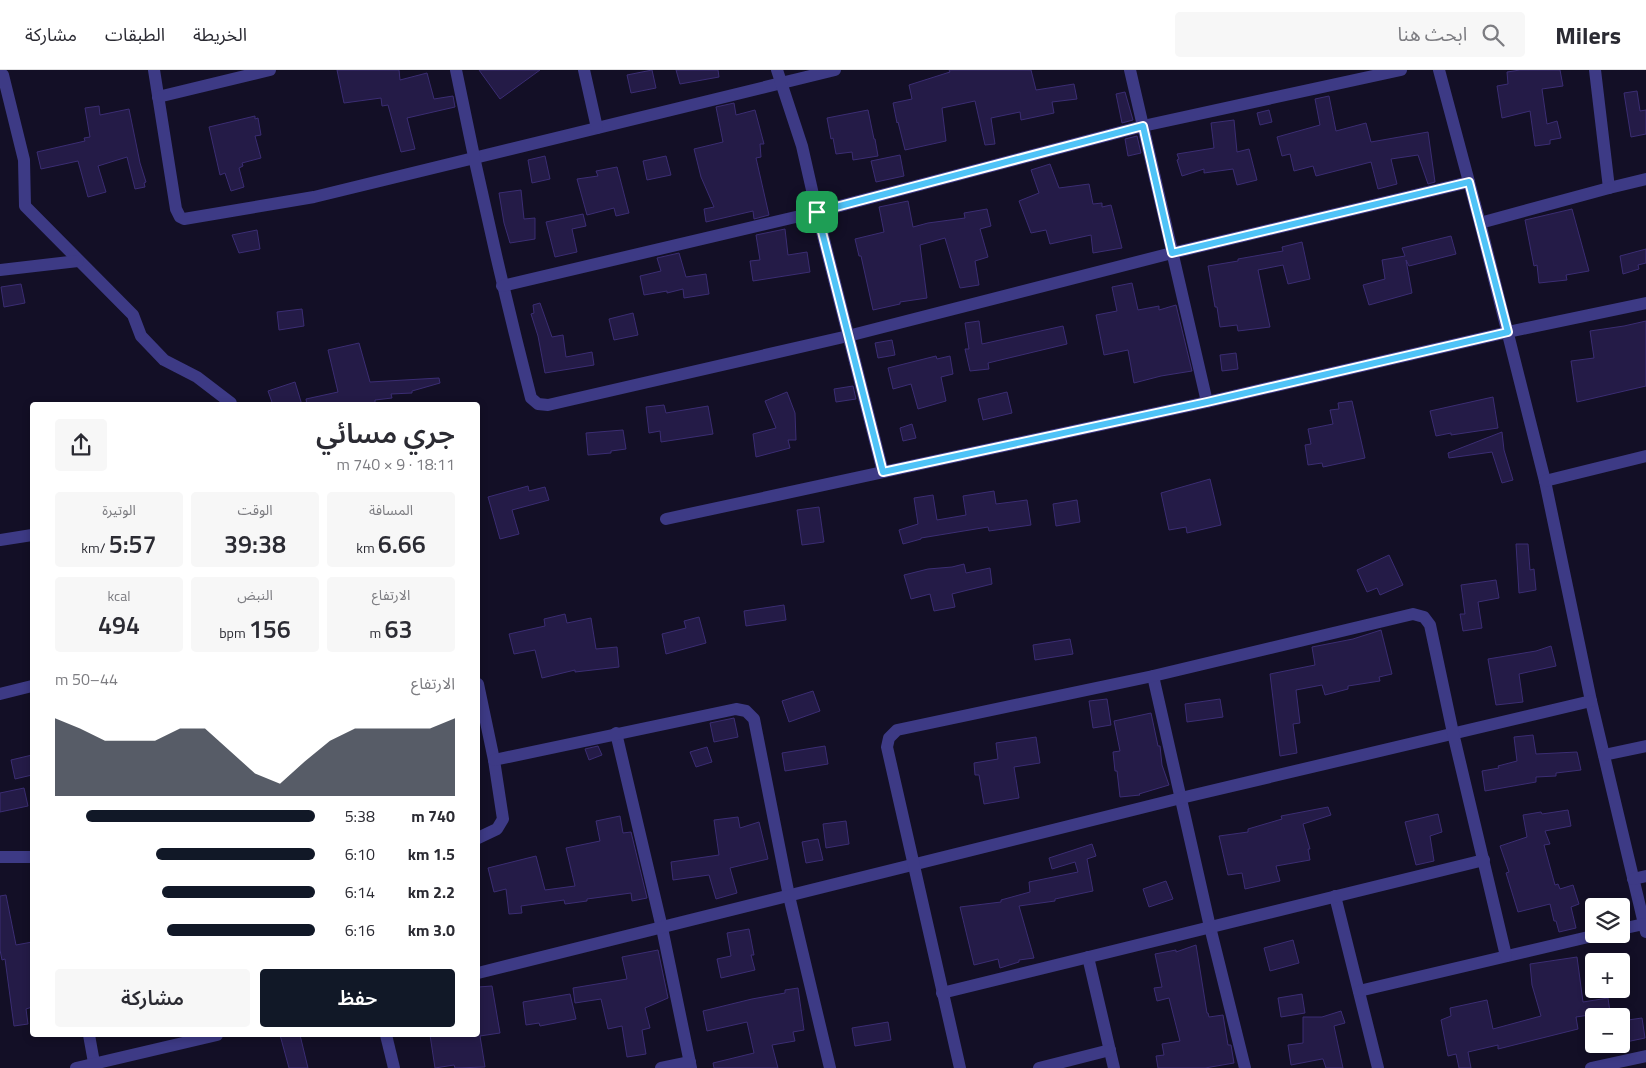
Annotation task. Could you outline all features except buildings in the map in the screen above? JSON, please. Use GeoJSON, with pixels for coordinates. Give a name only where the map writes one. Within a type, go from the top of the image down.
{"type":"FeatureCollection","features":[{"type":"Feature","properties":{"kind":"street"},"geometry":{"type":"LineString","coordinates":[[154,70],[176,210],[182,218],[188,219],[306,199],[835,70]]}},
{"type":"Feature","properties":{"kind":"street"},"geometry":{"type":"LineString","coordinates":[[158,97],[270,70]]}},
{"type":"Feature","properties":{"kind":"street"},"geometry":{"type":"LineString","coordinates":[[456,70],[473,158],[502,286],[531,398],[538,404],[548,405],[848,336],[1172,253],[1469,182]]}},
{"type":"Feature","properties":{"kind":"street"},"geometry":{"type":"LineString","coordinates":[[584,70],[597,128]]}},
{"type":"Feature","properties":{"kind":"street"},"geometry":{"type":"LineString","coordinates":[[778,70],[802,146],[883,472]]}},
{"type":"Feature","properties":{"kind":"street"},"geometry":{"type":"LineString","coordinates":[[1130,70],[1207,402]]}},
{"type":"Feature","properties":{"kind":"street"},"geometry":{"type":"LineString","coordinates":[[502,286],[817,212],[1143,126],[1401,70]]}},
{"type":"Feature","properties":{"kind":"street"},"geometry":{"type":"LineString","coordinates":[[1439,70],[1546,481],[1591,701],[1645,928],[1630,929]]}},
{"type":"Feature","properties":{"kind":"street"},"geometry":{"type":"LineString","coordinates":[[1595,70],[1608,188]]}},
{"type":"Feature","properties":{"kind":"street"},"geometry":{"type":"LineString","coordinates":[[2,74],[24,160],[25,206],[133,314],[141,336],[164,360],[197,377],[228,402]]}},
{"type":"Feature","properties":{"kind":"street"},"geometry":{"type":"LineString","coordinates":[[1480,224],[1646,179]]}},
{"type":"Feature","properties":{"kind":"street"},"geometry":{"type":"LineString","coordinates":[[0,270],[78,261]]}},
{"type":"Feature","properties":{"kind":"street"},"geometry":{"type":"LineString","coordinates":[[666,520],[1207,402],[1508,332],[1646,303]]}},
{"type":"Feature","properties":{"kind":"street"},"geometry":{"type":"LineString","coordinates":[[1546,481],[1646,456]]}},
{"type":"Feature","properties":{"kind":"street"},"geometry":{"type":"LineString","coordinates":[[0,540],[30,535]]}},
{"type":"Feature","properties":{"kind":"street"},"geometry":{"type":"LineString","coordinates":[[960,1068],[887,747],[889,738],[897,730],[1153,676],[1413,614],[1424,617],[1430,625],[1453,733],[1506,956]]}},
{"type":"Feature","properties":{"kind":"street"},"geometry":{"type":"LineString","coordinates":[[1153,676],[1244,1068]]}},
{"type":"Feature","properties":{"kind":"street"},"geometry":{"type":"LineString","coordinates":[[0,694],[30,686]]}},
{"type":"Feature","properties":{"kind":"street"},"geometry":{"type":"LineString","coordinates":[[480,694],[494,760],[503,819],[497,829],[480,837]]}},
{"type":"Feature","properties":{"kind":"street"},"geometry":{"type":"LineString","coordinates":[[480,973],[1181,798],[1591,701]]}},
{"type":"Feature","properties":{"kind":"street"},"geometry":{"type":"LineString","coordinates":[[494,760],[736,709],[746,711],[754,720],[789,896],[830,1068]]}},
{"type":"Feature","properties":{"kind":"street"},"geometry":{"type":"LineString","coordinates":[[616,733],[662,928],[690,1065],[661,1068]]}},
{"type":"Feature","properties":{"kind":"street"},"geometry":{"type":"LineString","coordinates":[[1604,756],[1646,746]]}},
{"type":"Feature","properties":{"kind":"street"},"geometry":{"type":"LineString","coordinates":[[0,857],[30,856]]}},
{"type":"Feature","properties":{"kind":"street"},"geometry":{"type":"LineString","coordinates":[[942,993],[1484,860]]}},
{"type":"Feature","properties":{"kind":"street"},"geometry":{"type":"LineString","coordinates":[[1633,879],[1646,876]]}},
{"type":"Feature","properties":{"kind":"street"},"geometry":{"type":"LineString","coordinates":[[1335,896],[1378,1068]]}},
{"type":"Feature","properties":{"kind":"street"},"geometry":{"type":"LineString","coordinates":[[1359,991],[1585,938]]}},
{"type":"Feature","properties":{"kind":"street"},"geometry":{"type":"LineString","coordinates":[[1088,958],[1114,1068]]}},
{"type":"Feature","properties":{"kind":"street"},"geometry":{"type":"LineString","coordinates":[[89,1037],[94,1066]]}},
{"type":"Feature","properties":{"kind":"street"},"geometry":{"type":"LineString","coordinates":[[76,1068],[94,1066],[209,1037]]}},
{"type":"Feature","properties":{"kind":"street"},"geometry":{"type":"LineString","coordinates":[[386,1037],[394,1068]]}},
{"type":"Feature","properties":{"kind":"street"},"geometry":{"type":"LineString","coordinates":[[1039,1068],[1110,1050]]}},
{"type":"Feature","properties":{"kind":"street"},"geometry":{"type":"LineString","coordinates":[[1591,1068],[1646,1056]]}},
{"type":"Feature","properties":{"kind":"route"},"geometry":{"type":"LineString","coordinates":[[1143,126],[1172,253],[1469,182],[1508,332],[1207,402],[883,472],[817,212],[1143,126]]}}]}
